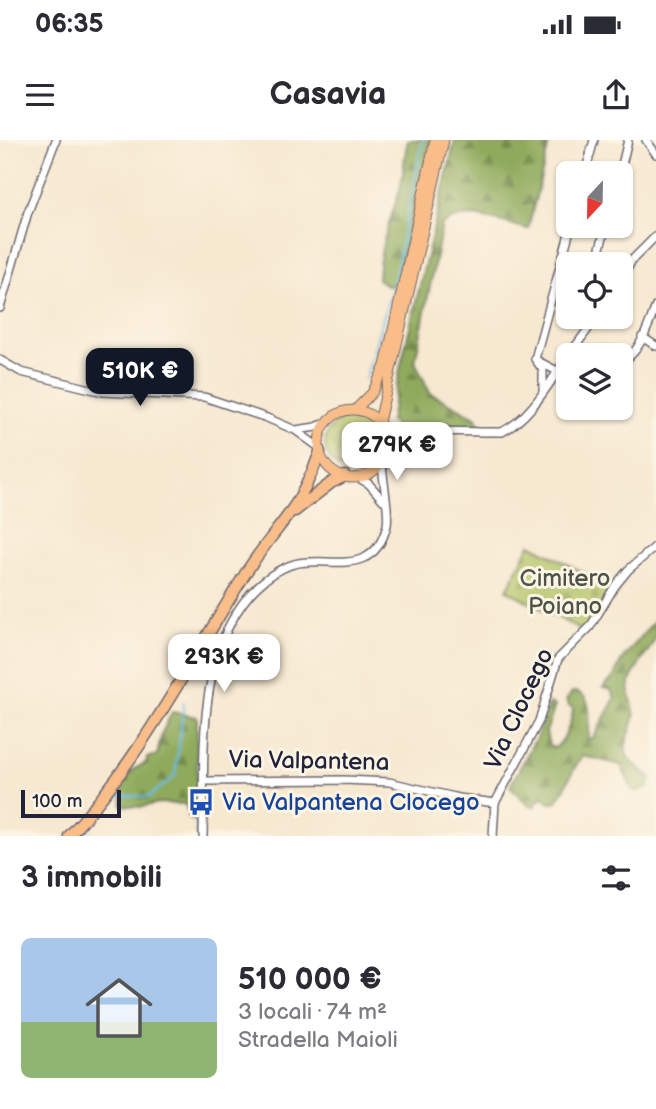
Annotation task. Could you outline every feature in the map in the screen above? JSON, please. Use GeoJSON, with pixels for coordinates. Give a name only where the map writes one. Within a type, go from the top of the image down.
{"type":"FeatureCollection","features":[{"type":"Feature","properties":{"kind":"highway"},"geometry":{"type":"LineString","coordinates":[[69,836],[100,801],[136,752],[250,566],[287,517],[309,481],[320,450]]}},
{"type":"Feature","properties":{"kind":"highway"},"geometry":{"type":"LineString","coordinates":[[287,517],[311,497],[345,476]]}},
{"type":"Feature","properties":{"kind":"main road"},"geometry":{"type":"LineString","coordinates":[[355,410],[372,393],[385,366],[435,140]]}},
{"type":"Feature","properties":{"kind":"main road","name":"Via Valpantena"},"geometry":{"type":"LineString","coordinates":[[382,461],[387,446],[382,426],[444,140]]}},
{"type":"Feature","properties":{"kind":"main road"},"geometry":{"type":"LineString","coordinates":[[382,426],[364,412],[355,410],[336,414],[326,423],[320,435],[320,450],[329,468],[345,476],[357,477],[371,472],[382,461]]}},
{"type":"Feature","properties":{"kind":"street"},"geometry":{"type":"LineString","coordinates":[[0,307],[28,212],[56,140]]}},
{"type":"Feature","properties":{"kind":"street"},"geometry":{"type":"LineString","coordinates":[[588,161],[594,140]]}},
{"type":"Feature","properties":{"kind":"street"},"geometry":{"type":"LineString","coordinates":[[623,161],[628,140]]}},
{"type":"Feature","properties":{"kind":"street"},"geometry":{"type":"LineString","coordinates":[[646,140],[656,154]]}},
{"type":"Feature","properties":{"kind":"street"},"geometry":{"type":"LineString","coordinates":[[633,259],[656,236]]}},
{"type":"Feature","properties":{"kind":"street"},"geometry":{"type":"LineString","coordinates":[[543,390],[542,370],[535,359],[568,238]]}},
{"type":"Feature","properties":{"kind":"street"},"geometry":{"type":"LineString","coordinates":[[633,351],[656,306]]}},
{"type":"Feature","properties":{"kind":"street"},"geometry":{"type":"LineString","coordinates":[[642,337],[656,346]]}},
{"type":"Feature","properties":{"kind":"street"},"geometry":{"type":"LineString","coordinates":[[535,359],[556,370]]}},
{"type":"Feature","properties":{"kind":"street"},"geometry":{"type":"LineString","coordinates":[[0,360],[21,372],[103,392],[204,397],[295,430],[320,450]]}},
{"type":"Feature","properties":{"kind":"street"},"geometry":{"type":"LineString","coordinates":[[382,426],[396,435],[408,436],[440,432],[502,432],[515,424],[556,372]]}},
{"type":"Feature","properties":{"kind":"street"},"geometry":{"type":"LineString","coordinates":[[295,430],[326,423]]}},
{"type":"Feature","properties":{"kind":"street"},"geometry":{"type":"LineString","coordinates":[[387,446],[408,436]]}},
{"type":"Feature","properties":{"kind":"street","name":"Via Valpantena"},"geometry":{"type":"LineString","coordinates":[[203,836],[208,705],[220,647],[237,611],[265,579],[283,568],[306,562],[351,562],[367,556],[376,548],[388,522],[382,461]]}},
{"type":"Feature","properties":{"kind":"street"},"geometry":{"type":"LineString","coordinates":[[357,477],[377,492],[385,503]]}},
{"type":"Feature","properties":{"kind":"street","name":"Via Clocego"},"geometry":{"type":"LineString","coordinates":[[493,836],[495,803],[539,722],[558,660],[590,627],[628,570],[656,546]]}},
{"type":"Feature","properties":{"kind":"street","name":"Via Valpantena"},"geometry":{"type":"LineString","coordinates":[[205,781],[380,781],[495,803]]}},
{"type":"Feature","properties":{"kind":"green space"},"geometry":{"type":"Polygon","coordinates":[[[408,140],[431,140],[397,282],[388,286],[378,279],[379,267],[400,189],[408,140]]]}},
{"type":"Feature","properties":{"kind":"green space"},"geometry":{"type":"Polygon","coordinates":[[[455,140],[550,140],[528,229],[473,217],[462,217],[442,225],[415,362],[430,393],[477,418],[480,427],[396,427],[390,421],[401,364],[455,140]]]}},
{"type":"Feature","properties":{"kind":"green space"},"geometry":{"type":"Polygon","coordinates":[[[352,417],[371,425],[379,444],[371,463],[352,471],[333,463],[325,444],[333,425],[352,417]]]}},
{"type":"Feature","properties":{"kind":"green space","name":"Cimitero Poiano"},"geometry":{"type":"Polygon","coordinates":[[[530,544],[609,586],[606,590],[609,592],[584,632],[507,590],[530,544]]]}},
{"type":"Feature","properties":{"kind":"green space"},"geometry":{"type":"Polygon","coordinates":[[[656,619],[654,641],[635,670],[630,683],[635,716],[626,747],[628,758],[651,777],[649,787],[637,792],[632,789],[621,765],[583,756],[555,803],[541,797],[535,806],[529,806],[510,786],[536,738],[549,703],[555,706],[546,732],[549,746],[555,748],[567,730],[573,708],[566,701],[572,692],[580,693],[588,703],[589,739],[594,737],[615,698],[611,690],[603,688],[613,678],[623,658],[656,619]]]}},
{"type":"Feature","properties":{"kind":"green space"},"geometry":{"type":"Polygon","coordinates":[[[172,712],[197,717],[197,821],[190,819],[185,804],[159,803],[141,807],[122,805],[123,792],[118,790],[134,769],[146,763],[147,758],[157,755],[162,733],[172,712]]]}},
{"type":"Feature","properties":{"kind":"waterway"},"geometry":{"type":"LineString","coordinates":[[365,379],[393,285],[423,140]]}},
{"type":"Feature","properties":{"kind":"waterway"},"geometry":{"type":"LineString","coordinates":[[82,836],[120,795],[149,797],[175,776],[184,702]]}},
{"type":"Feature","properties":{"kind":"waterway"},"geometry":{"type":"LineString","coordinates":[[196,836],[197,787]]}},
{"type":"Feature","properties":{"kind":"place","name":"Via Valpantena Clocego"},"geometry":{"type":"Point","coordinates":[201,802]}}]}
